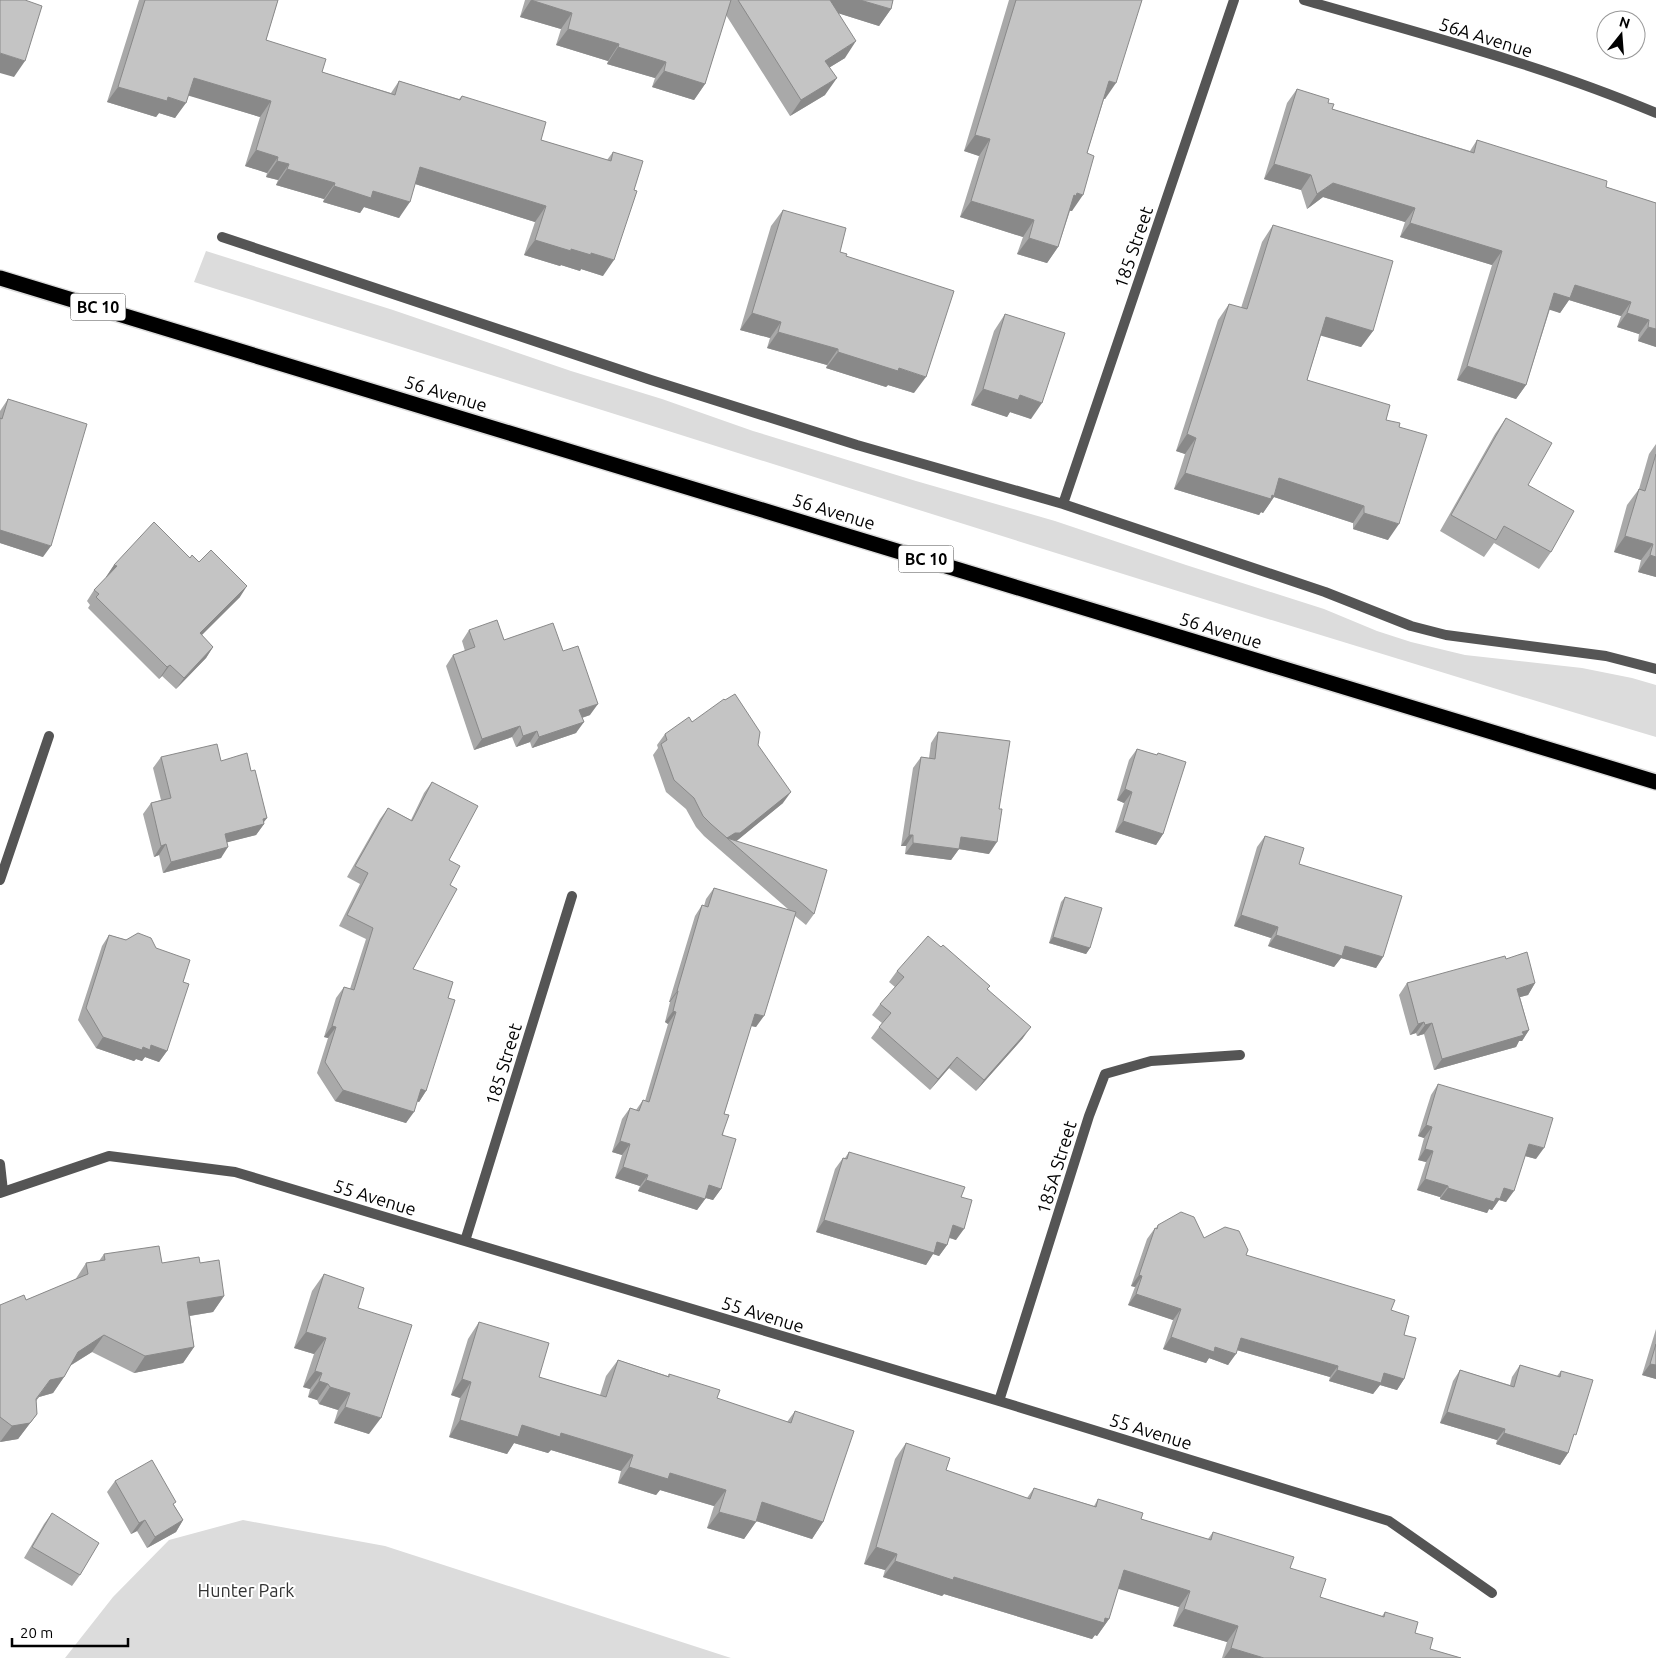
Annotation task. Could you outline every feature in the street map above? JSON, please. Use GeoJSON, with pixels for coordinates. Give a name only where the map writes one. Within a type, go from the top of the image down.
{"type":"FeatureCollection","features":[{"type":"Feature","properties":{"kind":"highway","name":"56 Avenue"},"geometry":{"type":"LineString","coordinates":[[0,278],[1656,782]]}},
{"type":"Feature","properties":{"kind":"street","name":"185 Street"},"geometry":{"type":"LineString","coordinates":[[1063,504],[1234,0]]}},
{"type":"Feature","properties":{"kind":"street","name":"56A Avenue"},"geometry":{"type":"LineString","coordinates":[[1304,0],[1527,66],[1627,101],[1656,114]]}},
{"type":"Feature","properties":{"kind":"street"},"geometry":{"type":"LineString","coordinates":[[222,237],[660,383],[857,445],[1063,504],[1325,592],[1411,626],[1446,634],[1606,656],[1656,669]]}},
{"type":"Feature","properties":{"kind":"street"},"geometry":{"type":"LineString","coordinates":[[0,880],[49,736]]}},
{"type":"Feature","properties":{"kind":"street","name":"185 Street"},"geometry":{"type":"LineString","coordinates":[[465,1241],[572,896]]}},
{"type":"Feature","properties":{"kind":"street","name":"185A Street"},"geometry":{"type":"LineString","coordinates":[[999,1401],[1089,1116],[1106,1074],[1151,1060],[1240,1055]]}},
{"type":"Feature","properties":{"kind":"street","name":"55 Avenue"},"geometry":{"type":"LineString","coordinates":[[2,1192],[109,1156],[235,1172],[999,1401],[1389,1521],[1492,1593]]}},
{"type":"Feature","properties":{"kind":"street"},"geometry":{"type":"LineString","coordinates":[[0,1164],[2,1192]]}},
{"type":"Feature","properties":{"kind":"green space"},"geometry":{"type":"Polygon","coordinates":[[[206,251],[393,310],[753,431],[1055,521],[1324,609],[1377,631],[1411,642],[1465,655],[1582,668],[1656,685],[1656,737],[1107,569],[194,282],[206,251]]]}},
{"type":"Feature","properties":{"kind":"green space","name":"Hunter Park"},"geometry":{"type":"Polygon","coordinates":[[[243,1520],[385,1546],[731,1658],[65,1658],[113,1597],[169,1540],[243,1520]]]}},
{"type":"Feature","properties":{"kind":"building"},"geometry":{"type":"Polygon","coordinates":[[[0,0],[25,0],[42,6],[25,61],[0,53],[0,0]]]}},
{"type":"Feature","properties":{"kind":"building"},"geometry":{"type":"Polygon","coordinates":[[[145,0],[278,0],[266,40],[326,59],[322,72],[395,95],[399,81],[460,100],[462,96],[546,122],[541,140],[611,161],[613,152],[643,161],[634,190],[637,191],[614,260],[591,253],[591,255],[571,249],[571,251],[535,240],[546,206],[420,167],[410,202],[373,191],[371,198],[334,186],[335,183],[287,169],[289,164],[277,161],[278,157],[256,150],[271,101],[194,78],[186,103],[168,97],[167,101],[118,87],[145,0]]]}},
{"type":"Feature","properties":{"kind":"building"},"geometry":{"type":"Polygon","coordinates":[[[531,0],[731,0],[705,84],[664,71],[666,62],[618,47],[619,44],[568,29],[572,13],[531,0]]]}},
{"type":"Feature","properties":{"kind":"building"},"geometry":{"type":"Polygon","coordinates":[[[738,0],[830,0],[856,41],[825,61],[837,78],[801,100],[738,0]]]}},
{"type":"Feature","properties":{"kind":"building"},"geometry":{"type":"Polygon","coordinates":[[[860,0],[893,0],[891,9],[860,0]]]}},
{"type":"Feature","properties":{"kind":"building"},"geometry":{"type":"Polygon","coordinates":[[[1016,0],[1142,0],[1116,83],[1109,81],[1087,153],[1094,156],[1083,195],[1077,193],[1076,196],[1074,195],[1058,247],[1029,238],[1034,220],[971,201],[990,139],[975,135],[1016,0]]]}},
{"type":"Feature","properties":{"kind":"building"},"geometry":{"type":"Polygon","coordinates":[[[1297,89],[1329,99],[1328,103],[1334,104],[1332,109],[1474,153],[1477,140],[1607,181],[1606,187],[1656,203],[1656,329],[1648,327],[1649,320],[1627,313],[1631,302],[1575,285],[1570,298],[1554,293],[1526,385],[1467,366],[1502,251],[1410,223],[1415,208],[1333,183],[1317,194],[1311,175],[1274,164],[1297,89]]]}},
{"type":"Feature","properties":{"kind":"building"},"geometry":{"type":"Polygon","coordinates":[[[783,210],[846,228],[840,252],[847,254],[846,256],[954,291],[926,377],[899,368],[898,371],[838,352],[838,349],[778,332],[781,322],[752,313],[783,210]]]}},
{"type":"Feature","properties":{"kind":"building"},"geometry":{"type":"Polygon","coordinates":[[[1273,225],[1393,261],[1373,331],[1326,317],[1307,380],[1390,405],[1386,420],[1400,423],[1399,427],[1427,435],[1399,524],[1364,513],[1364,506],[1279,478],[1274,496],[1272,495],[1271,499],[1185,473],[1196,438],[1187,434],[1229,304],[1247,309],[1273,225]]]}},
{"type":"Feature","properties":{"kind":"building"},"geometry":{"type":"Polygon","coordinates":[[[1005,314],[1065,333],[1042,403],[1020,395],[1018,400],[983,389],[1005,314]]]}},
{"type":"Feature","properties":{"kind":"building"},"geometry":{"type":"Polygon","coordinates":[[[8,399],[87,424],[51,546],[0,530],[0,418],[2,419],[8,399]]]}},
{"type":"Feature","properties":{"kind":"building"},"geometry":{"type":"Polygon","coordinates":[[[1506,418],[1552,443],[1528,485],[1574,511],[1551,552],[1504,526],[1496,540],[1451,515],[1506,418]]]}},
{"type":"Feature","properties":{"kind":"building"},"geometry":{"type":"Polygon","coordinates":[[[1656,454],[1656,557],[1650,555],[1653,544],[1625,536],[1639,489],[1645,491],[1656,454]]]}},
{"type":"Feature","properties":{"kind":"building"},"geometry":{"type":"Polygon","coordinates":[[[154,522],[190,558],[192,555],[199,562],[211,550],[247,586],[200,633],[213,647],[184,678],[170,665],[167,667],[96,597],[99,594],[94,590],[117,566],[114,565],[154,522]]]}},
{"type":"Feature","properties":{"kind":"building"},"geometry":{"type":"Polygon","coordinates":[[[497,620],[504,640],[553,623],[563,651],[578,646],[598,704],[579,710],[584,722],[539,737],[537,731],[523,736],[520,726],[482,739],[453,655],[475,647],[469,630],[497,620]]]}},
{"type":"Feature","properties":{"kind":"building"},"geometry":{"type":"Polygon","coordinates":[[[735,694],[760,732],[758,745],[791,792],[740,833],[735,833],[727,838],[703,816],[694,798],[674,780],[661,744],[667,740],[665,734],[689,717],[692,722],[724,699],[735,694]]]}},
{"type":"Feature","properties":{"kind":"building"},"geometry":{"type":"Polygon","coordinates":[[[938,732],[1010,741],[999,809],[1002,809],[997,842],[961,837],[959,849],[913,843],[913,835],[909,835],[921,757],[935,759],[938,732]]]}},
{"type":"Feature","properties":{"kind":"building"},"geometry":{"type":"Polygon","coordinates":[[[217,744],[221,761],[247,753],[251,771],[255,770],[267,818],[263,819],[264,824],[225,834],[228,847],[171,862],[166,844],[161,846],[151,803],[171,798],[161,757],[217,744]]]}},
{"type":"Feature","properties":{"kind":"building"},"geometry":{"type":"Polygon","coordinates":[[[1137,749],[1157,755],[1158,753],[1186,762],[1163,834],[1123,821],[1132,792],[1125,789],[1137,749]]]}},
{"type":"Feature","properties":{"kind":"building"},"geometry":{"type":"Polygon","coordinates":[[[432,782],[478,806],[449,860],[460,866],[450,885],[457,889],[413,969],[453,982],[448,998],[455,1000],[426,1091],[421,1089],[414,1112],[343,1090],[325,1062],[336,1027],[332,1026],[344,987],[354,990],[373,928],[347,915],[368,873],[355,866],[388,808],[412,821],[432,782]]]}},
{"type":"Feature","properties":{"kind":"building"},"geometry":{"type":"Polygon","coordinates":[[[1265,836],[1304,848],[1299,864],[1402,896],[1383,957],[1345,946],[1342,956],[1276,935],[1278,927],[1241,915],[1265,836]]]}},
{"type":"Feature","properties":{"kind":"building"},"geometry":{"type":"Polygon","coordinates":[[[727,838],[827,870],[814,914],[727,838]]]}},
{"type":"Feature","properties":{"kind":"building"},"geometry":{"type":"Polygon","coordinates":[[[714,888],[796,912],[764,1016],[755,1014],[724,1114],[729,1115],[722,1135],[736,1139],[721,1189],[709,1185],[705,1199],[646,1180],[648,1175],[623,1167],[630,1144],[620,1141],[630,1108],[639,1111],[643,1100],[649,1102],[676,1012],[673,1011],[677,991],[702,905],[708,907],[714,888]]]}},
{"type":"Feature","properties":{"kind":"building"},"geometry":{"type":"Polygon","coordinates":[[[1065,897],[1102,908],[1090,948],[1053,937],[1065,897]]]}},
{"type":"Feature","properties":{"kind":"building"},"geometry":{"type":"Polygon","coordinates":[[[138,933],[151,938],[156,948],[190,960],[183,982],[189,984],[167,1051],[151,1045],[150,1050],[143,1047],[142,1050],[103,1037],[86,1008],[109,935],[126,940],[138,933]]]}},
{"type":"Feature","properties":{"kind":"building"},"geometry":{"type":"Polygon","coordinates":[[[928,936],[941,947],[943,945],[990,986],[987,989],[1031,1027],[984,1080],[957,1057],[938,1079],[879,1027],[891,1013],[880,1004],[904,977],[897,971],[928,936]]]}},
{"type":"Feature","properties":{"kind":"building"},"geometry":{"type":"Polygon","coordinates":[[[1527,952],[1535,983],[1517,989],[1529,1030],[1522,1032],[1524,1035],[1442,1059],[1432,1023],[1425,1025],[1424,1022],[1418,1024],[1407,983],[1505,956],[1506,959],[1527,952]]]}},
{"type":"Feature","properties":{"kind":"building"},"geometry":{"type":"Polygon","coordinates":[[[1438,1084],[1553,1118],[1544,1148],[1529,1144],[1514,1191],[1504,1188],[1500,1199],[1496,1198],[1494,1202],[1425,1179],[1433,1151],[1425,1149],[1432,1127],[1426,1125],[1438,1084]]]}},
{"type":"Feature","properties":{"kind":"building"},"geometry":{"type":"Polygon","coordinates":[[[849,1152],[965,1187],[961,1197],[972,1200],[964,1229],[953,1225],[947,1245],[937,1242],[934,1253],[824,1220],[843,1158],[847,1159],[849,1152]]]}},
{"type":"Feature","properties":{"kind":"building"},"geometry":{"type":"Polygon","coordinates":[[[1181,1212],[1194,1217],[1204,1238],[1225,1227],[1239,1231],[1248,1250],[1246,1255],[1395,1300],[1391,1310],[1409,1316],[1404,1335],[1416,1338],[1404,1379],[1384,1373],[1381,1383],[1337,1370],[1338,1366],[1241,1338],[1236,1354],[1215,1347],[1214,1352],[1171,1337],[1181,1309],[1136,1294],[1142,1276],[1139,1275],[1155,1228],[1157,1229],[1158,1225],[1181,1212]]]}},
{"type":"Feature","properties":{"kind":"building"},"geometry":{"type":"Polygon","coordinates":[[[159,1246],[162,1263],[199,1257],[200,1263],[219,1260],[224,1296],[187,1302],[194,1347],[145,1356],[104,1335],[78,1352],[64,1377],[50,1380],[36,1399],[37,1414],[30,1423],[12,1426],[0,1417],[0,1305],[24,1295],[26,1300],[88,1274],[86,1263],[105,1260],[104,1254],[159,1246]]]}},
{"type":"Feature","properties":{"kind":"building"},"geometry":{"type":"Polygon","coordinates":[[[324,1274],[364,1288],[358,1308],[412,1325],[381,1418],[345,1407],[350,1393],[330,1387],[328,1384],[319,1381],[322,1373],[315,1371],[326,1338],[306,1332],[324,1274]]]}},
{"type":"Feature","properties":{"kind":"building"},"geometry":{"type":"Polygon","coordinates":[[[479,1322],[549,1343],[539,1377],[606,1397],[618,1360],[669,1377],[669,1374],[720,1390],[717,1398],[791,1423],[795,1411],[854,1431],[823,1522],[762,1502],[756,1522],[719,1512],[726,1490],[670,1473],[668,1479],[629,1467],[633,1455],[561,1433],[560,1437],[522,1425],[518,1437],[460,1420],[471,1382],[462,1379],[479,1322]]]}},
{"type":"Feature","properties":{"kind":"building"},"geometry":{"type":"Polygon","coordinates":[[[1656,1344],[1656,1365],[1650,1364],[1656,1344]]]}},
{"type":"Feature","properties":{"kind":"building"},"geometry":{"type":"Polygon","coordinates":[[[1520,1365],[1560,1377],[1561,1371],[1593,1380],[1576,1435],[1574,1434],[1568,1453],[1504,1433],[1505,1429],[1447,1412],[1460,1370],[1514,1387],[1520,1365]]]}},
{"type":"Feature","properties":{"kind":"building"},"geometry":{"type":"Polygon","coordinates":[[[906,1443],[950,1458],[946,1470],[1030,1499],[1034,1488],[1096,1507],[1098,1499],[1143,1513],[1141,1519],[1211,1540],[1213,1532],[1294,1557],[1290,1568],[1326,1579],[1320,1597],[1384,1617],[1385,1612],[1418,1622],[1415,1633],[1433,1638],[1430,1649],[1461,1658],[1264,1658],[1231,1648],[1238,1626],[1184,1609],[1190,1591],[1124,1570],[1109,1619],[1105,1618],[1104,1623],[954,1577],[953,1580],[895,1561],[897,1554],[876,1547],[906,1443]]]}},
{"type":"Feature","properties":{"kind":"building"},"geometry":{"type":"Polygon","coordinates":[[[152,1460],[176,1502],[173,1504],[183,1520],[155,1537],[145,1520],[139,1523],[115,1481],[152,1460]]]}},
{"type":"Feature","properties":{"kind":"building"},"geometry":{"type":"Polygon","coordinates":[[[52,1513],[99,1543],[80,1575],[32,1547],[52,1513]]]}}]}
